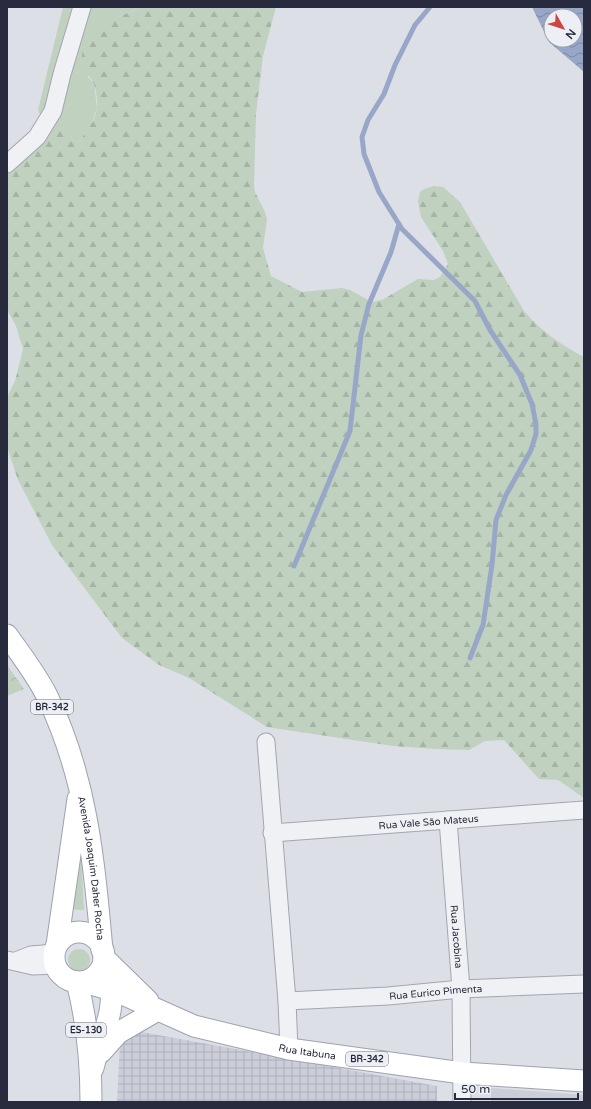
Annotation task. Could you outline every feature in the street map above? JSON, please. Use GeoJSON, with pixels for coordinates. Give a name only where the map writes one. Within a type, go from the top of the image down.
{"type":"FeatureCollection","features":[{"type":"Feature","properties":{"kind":"main road","name":"Avenida Joaquim Daher Rocha"},"geometry":{"type":"LineString","coordinates":[[7,635],[31,668],[46,695],[58,721],[80,787],[94,857],[103,958]]}},
{"type":"Feature","properties":{"kind":"main road","name":"Avenida Joaquim Daher Rocha"},"geometry":{"type":"LineString","coordinates":[[56,954],[80,787]]}},
{"type":"Feature","properties":{"kind":"main road","name":"Avenida Joaquim Daher Rocha"},"geometry":{"type":"LineString","coordinates":[[56,954],[69,935],[85,933],[99,942],[103,958]]}},
{"type":"Feature","properties":{"kind":"main road","name":"BR-342"},"geometry":{"type":"LineString","coordinates":[[56,954],[61,975],[68,980],[112,991],[129,997],[156,1011]]}},
{"type":"Feature","properties":{"kind":"main road","name":"BR-342"},"geometry":{"type":"LineString","coordinates":[[103,958],[141,993],[156,1011]]}},
{"type":"Feature","properties":{"kind":"main road"},"geometry":{"type":"LineString","coordinates":[[80,982],[98,973],[103,958]]}},
{"type":"Feature","properties":{"kind":"main road","name":"ES-130"},"geometry":{"type":"LineString","coordinates":[[92,1071],[109,1020],[112,991],[103,958]]}},
{"type":"Feature","properties":{"kind":"main road","name":"ES-130"},"geometry":{"type":"LineString","coordinates":[[80,982],[92,1071],[91,1102]]}},
{"type":"Feature","properties":{"kind":"main road"},"geometry":{"type":"LineString","coordinates":[[92,1071],[109,1041],[118,1033],[156,1011]]}},
{"type":"Feature","properties":{"kind":"main road","name":"Rua Itabuna"},"geometry":{"type":"LineString","coordinates":[[156,1011],[216,1033],[289,1048],[462,1073],[584,1081]]}},
{"type":"Feature","properties":{"kind":"street"},"geometry":{"type":"LineString","coordinates":[[7,164],[37,137],[53,111],[62,74],[82,7]]}},
{"type":"Feature","properties":{"kind":"street"},"geometry":{"type":"LineString","coordinates":[[266,742],[272,833],[287,1001],[289,1048]]}},
{"type":"Feature","properties":{"kind":"street","name":"Rua Vale São Mateus"},"geometry":{"type":"LineString","coordinates":[[272,833],[584,810]]}},
{"type":"Feature","properties":{"kind":"street","name":"Rua Jacobina"},"geometry":{"type":"LineString","coordinates":[[448,820],[461,989],[462,1102]]}},
{"type":"Feature","properties":{"kind":"street"},"geometry":{"type":"LineString","coordinates":[[12,961],[31,955],[56,954]]}},
{"type":"Feature","properties":{"kind":"street","name":"Rua Eurico Pimenta"},"geometry":{"type":"LineString","coordinates":[[287,1001],[388,996],[461,989],[584,984]]}},
{"type":"Feature","properties":{"kind":"shaded area"},"geometry":{"type":"Polygon","coordinates":[[[142,1032],[437,1086],[437,1102],[117,1102],[120,1043],[142,1032]]]}},
{"type":"Feature","properties":{"kind":"shaded area"},"geometry":{"type":"Polygon","coordinates":[[[491,1088],[584,1095],[584,1102],[491,1102],[491,1088]]]}},
{"type":"Feature","properties":{"kind":"green space"},"geometry":{"type":"Polygon","coordinates":[[[63,7],[143,7],[112,21],[87,43],[88,77],[94,84],[97,108],[91,125],[78,143],[38,110],[63,7]]]}},
{"type":"Feature","properties":{"kind":"green space"},"geometry":{"type":"Polygon","coordinates":[[[143,7],[276,7],[263,56],[256,114],[254,185],[255,192],[267,219],[263,248],[271,276],[302,292],[342,288],[350,290],[372,302],[382,300],[418,279],[434,280],[440,277],[448,264],[443,251],[421,217],[418,201],[420,192],[424,189],[434,186],[443,187],[460,202],[524,311],[537,325],[552,337],[567,348],[584,357],[584,798],[558,780],[539,779],[504,740],[485,741],[469,750],[435,749],[393,746],[267,727],[189,678],[159,665],[122,638],[52,545],[18,480],[7,447],[7,397],[15,381],[23,349],[16,326],[7,310],[7,167],[43,120],[38,110],[78,143],[92,122],[97,106],[97,96],[94,84],[83,66],[82,55],[85,45],[101,28],[123,15],[143,7]]]}},
{"type":"Feature","properties":{"kind":"green space"},"geometry":{"type":"Polygon","coordinates":[[[7,665],[24,689],[7,696],[7,665]]]}},
{"type":"Feature","properties":{"kind":"green space"},"geometry":{"type":"Polygon","coordinates":[[[81,851],[84,910],[66,909],[81,851]]]}},
{"type":"Feature","properties":{"kind":"green space"},"geometry":{"type":"Polygon","coordinates":[[[79,949],[87,952],[90,960],[87,968],[79,971],[71,968],[68,960],[71,952],[79,949]]]}},
{"type":"Feature","properties":{"kind":"water"},"geometry":{"type":"Polygon","coordinates":[[[532,7],[584,7],[584,72],[556,48],[583,48],[583,8],[543,8],[543,30],[532,7]]]}},
{"type":"Feature","properties":{"kind":"waterway"},"geometry":{"type":"LineString","coordinates":[[430,7],[415,25],[395,65],[384,94],[368,120],[362,137],[364,154],[379,192],[402,229],[475,301],[490,330],[520,375],[532,404],[536,424],[536,434],[531,450],[506,495],[496,520],[492,565],[483,625],[470,658]]}},
{"type":"Feature","properties":{"kind":"waterway"},"geometry":{"type":"LineString","coordinates":[[294,566],[350,431],[361,335],[369,304],[391,252],[399,224]]}}]}
